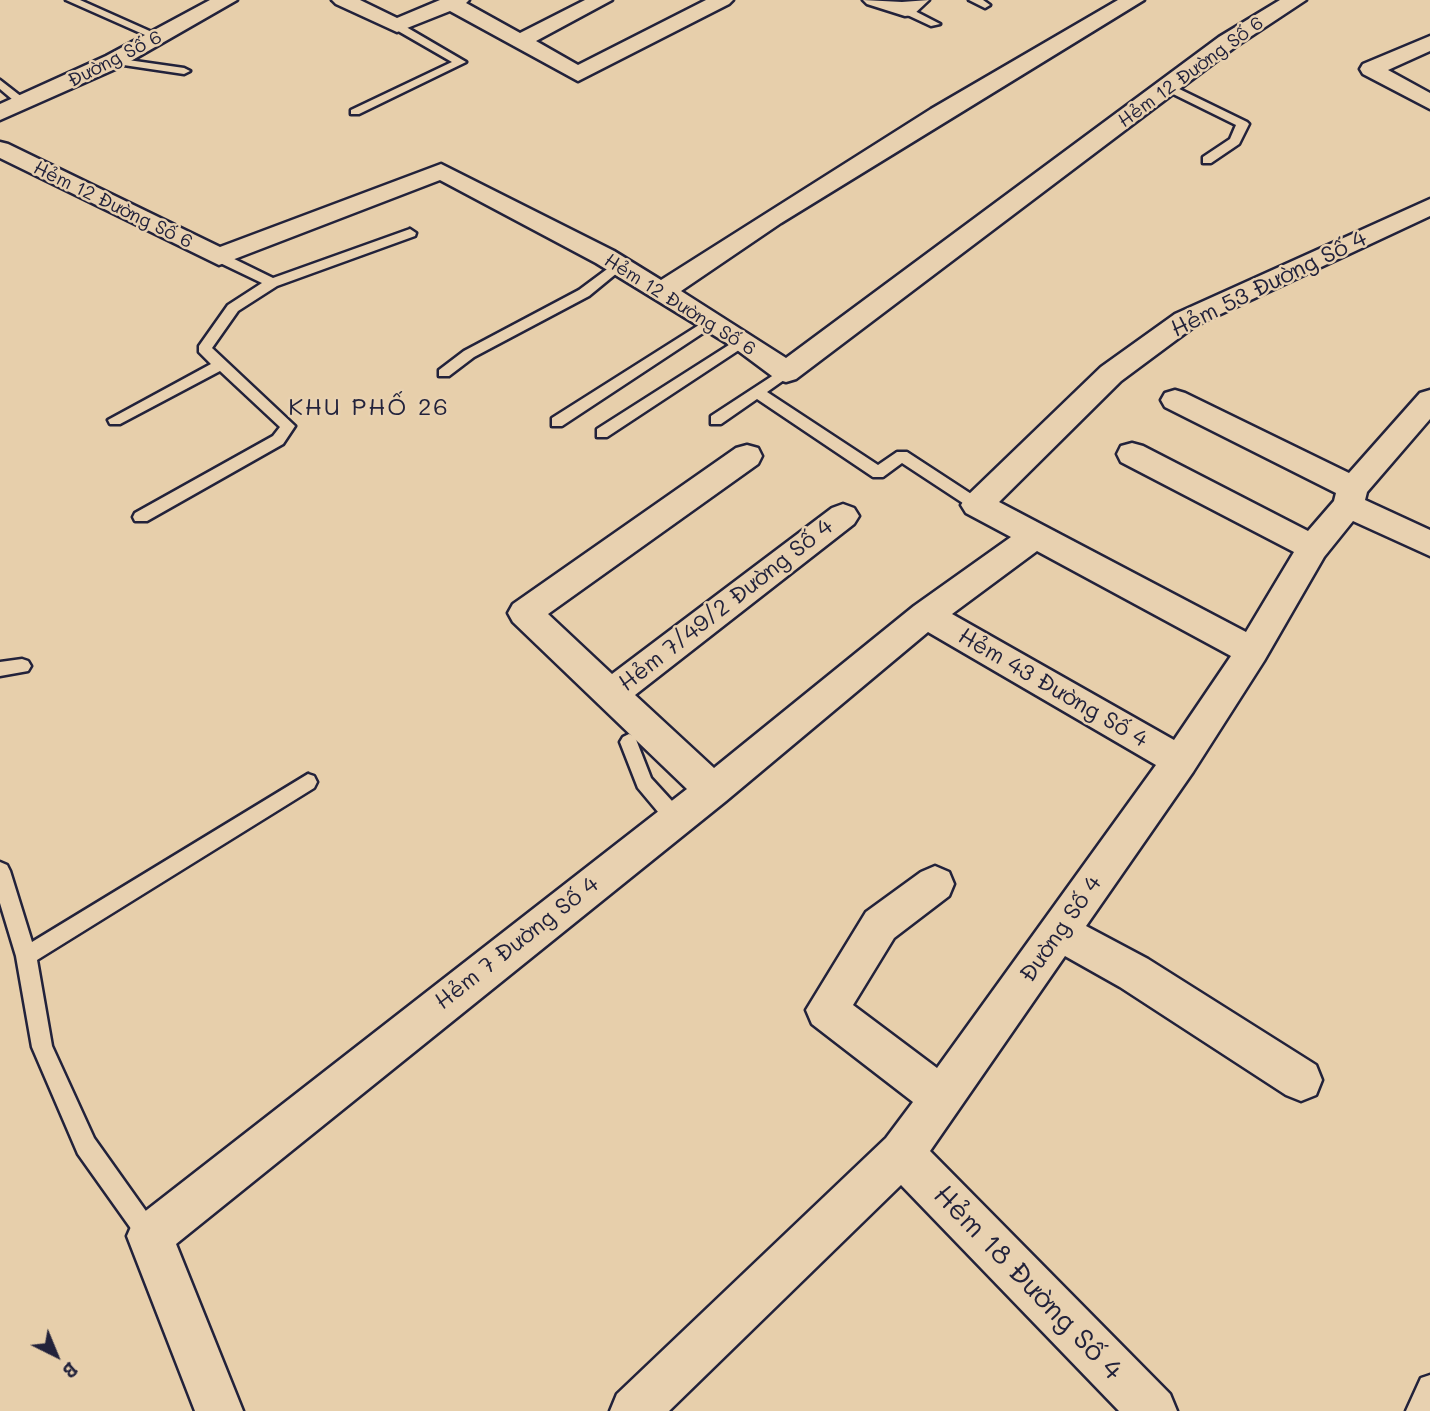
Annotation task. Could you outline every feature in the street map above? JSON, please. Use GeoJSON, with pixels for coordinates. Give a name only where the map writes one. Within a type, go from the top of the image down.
{"type":"FeatureCollection","features":[{"type":"Feature","properties":{"kind":"street","name":"Đường Số 6"},"geometry":{"type":"LineString","coordinates":[[0,113],[114,61],[226,0]]}},
{"type":"Feature","properties":{"kind":"street"},"geometry":{"type":"LineString","coordinates":[[343,0],[397,26],[455,2],[518,42],[579,74],[722,0]]}},
{"type":"Feature","properties":{"kind":"street"},"geometry":{"type":"LineString","coordinates":[[518,42],[601,0]]}},
{"type":"Feature","properties":{"kind":"street"},"geometry":{"type":"LineString","coordinates":[[874,0],[911,5]]}},
{"type":"Feature","properties":{"kind":"street"},"geometry":{"type":"LineString","coordinates":[[661,292],[772,218],[939,114],[1133,0]]}},
{"type":"Feature","properties":{"kind":"street","name":"Hẻm 12 Đường Số 6"},"geometry":{"type":"LineString","coordinates":[[0,149],[219,257],[441,172],[618,265],[743,341],[786,372],[1227,41],[1295,0]]}},
{"type":"Feature","properties":{"kind":"street"},"geometry":{"type":"LineString","coordinates":[[1430,43],[1371,69],[1430,102]]}},
{"type":"Feature","properties":{"kind":"street","name":"Hẻm 53 Đường Số 4"},"geometry":{"type":"LineString","coordinates":[[977,505],[1111,374],[1185,320],[1430,207]]}},
{"type":"Feature","properties":{"kind":"street"},"geometry":{"type":"LineString","coordinates":[[1175,400],[1350,496],[1430,544]]}},
{"type":"Feature","properties":{"kind":"street","name":"Đường Số 4"},"geometry":{"type":"LineString","coordinates":[[634,1411],[902,1154],[1180,761],[1252,651],[1313,548],[1350,496],[1430,400]]}},
{"type":"Feature","properties":{"kind":"street"},"geometry":{"type":"LineString","coordinates":[[1132,454],[1313,548]]}},
{"type":"Feature","properties":{"kind":"street"},"geometry":{"type":"LineString","coordinates":[[713,790],[525,613],[747,456]]}},
{"type":"Feature","properties":{"kind":"street"},"geometry":{"type":"LineString","coordinates":[[977,505],[1252,651]]}},
{"type":"Feature","properties":{"kind":"street","name":"Hẻm 7/49/2 Đường Số 4"},"geometry":{"type":"LineString","coordinates":[[610,695],[843,516]]}},
{"type":"Feature","properties":{"kind":"street","name":"Hẻm 7 Đường Số 4"},"geometry":{"type":"LineString","coordinates":[[150,1236],[713,790],[926,615],[1034,537]]}},
{"type":"Feature","properties":{"kind":"street","name":"Hẻm 43 Đường Số 4"},"geometry":{"type":"LineString","coordinates":[[926,615],[1180,761]]}},
{"type":"Feature","properties":{"kind":"street"},"geometry":{"type":"LineString","coordinates":[[935,884],[880,925],[827,1010],[942,1098]]}},
{"type":"Feature","properties":{"kind":"street"},"geometry":{"type":"LineString","coordinates":[[1059,932],[1134,973],[1301,1080]]}},
{"type":"Feature","properties":{"kind":"street","name":"Hẻm 18 Đường Số 4"},"geometry":{"type":"LineString","coordinates":[[902,1154],[1153,1411]]}},
{"type":"Feature","properties":{"kind":"street"},"geometry":{"type":"LineString","coordinates":[[150,1236],[219,1411]]}},
{"type":"Feature","properties":{"kind":"lane"},"geometry":{"type":"LineString","coordinates":[[71,0],[158,37]]}},
{"type":"Feature","properties":{"kind":"lane"},"geometry":{"type":"LineString","coordinates":[[911,5],[935,24]]}},
{"type":"Feature","properties":{"kind":"lane"},"geometry":{"type":"LineString","coordinates":[[355,112],[460,62],[397,26]]}},
{"type":"Feature","properties":{"kind":"lane"},"geometry":{"type":"LineString","coordinates":[[114,61],[184,71]]}},
{"type":"Feature","properties":{"kind":"lane"},"geometry":{"type":"LineString","coordinates":[[0,83],[23,103]]}},
{"type":"Feature","properties":{"kind":"lane"},"geometry":{"type":"LineString","coordinates":[[1167,87],[1243,124],[1235,141],[1207,160]]}},
{"type":"Feature","properties":{"kind":"lane"},"geometry":{"type":"LineString","coordinates":[[141,517],[278,440],[288,426],[204,349],[233,308],[272,283],[410,233]]}},
{"type":"Feature","properties":{"kind":"lane"},"geometry":{"type":"LineString","coordinates":[[219,257],[272,283]]}},
{"type":"Feature","properties":{"kind":"lane"},"geometry":{"type":"LineString","coordinates":[[444,373],[469,354],[583,293],[618,265]]}},
{"type":"Feature","properties":{"kind":"lane"},"geometry":{"type":"LineString","coordinates":[[557,422],[710,322]]}},
{"type":"Feature","properties":{"kind":"lane"},"geometry":{"type":"LineString","coordinates":[[602,433],[743,341]]}},
{"type":"Feature","properties":{"kind":"lane"},"geometry":{"type":"LineString","coordinates":[[114,420],[222,364]]}},
{"type":"Feature","properties":{"kind":"lane"},"geometry":{"type":"LineString","coordinates":[[716,420],[786,372]]}},
{"type":"Feature","properties":{"kind":"lane"},"geometry":{"type":"LineString","coordinates":[[757,392],[878,473],[902,456],[977,505]]}},
{"type":"Feature","properties":{"kind":"lane"},"geometry":{"type":"LineString","coordinates":[[0,669],[22,666]]}},
{"type":"Feature","properties":{"kind":"lane"},"geometry":{"type":"LineString","coordinates":[[629,742],[643,782],[676,819]]}},
{"type":"Feature","properties":{"kind":"lane"},"geometry":{"type":"LineString","coordinates":[[26,956],[308,782]]}},
{"type":"Feature","properties":{"kind":"lane"},"geometry":{"type":"LineString","coordinates":[[0,871],[26,956],[42,1047],[86,1146],[150,1236]]}},
{"type":"Feature","properties":{"kind":"lane"},"geometry":{"type":"LineString","coordinates":[[1418,1411],[1430,1387]]}},
{"type":"Feature","properties":{"kind":"district","name":"KHU PHỐ 26"},"geometry":{"type":"Point","coordinates":[369,408]}}]}
